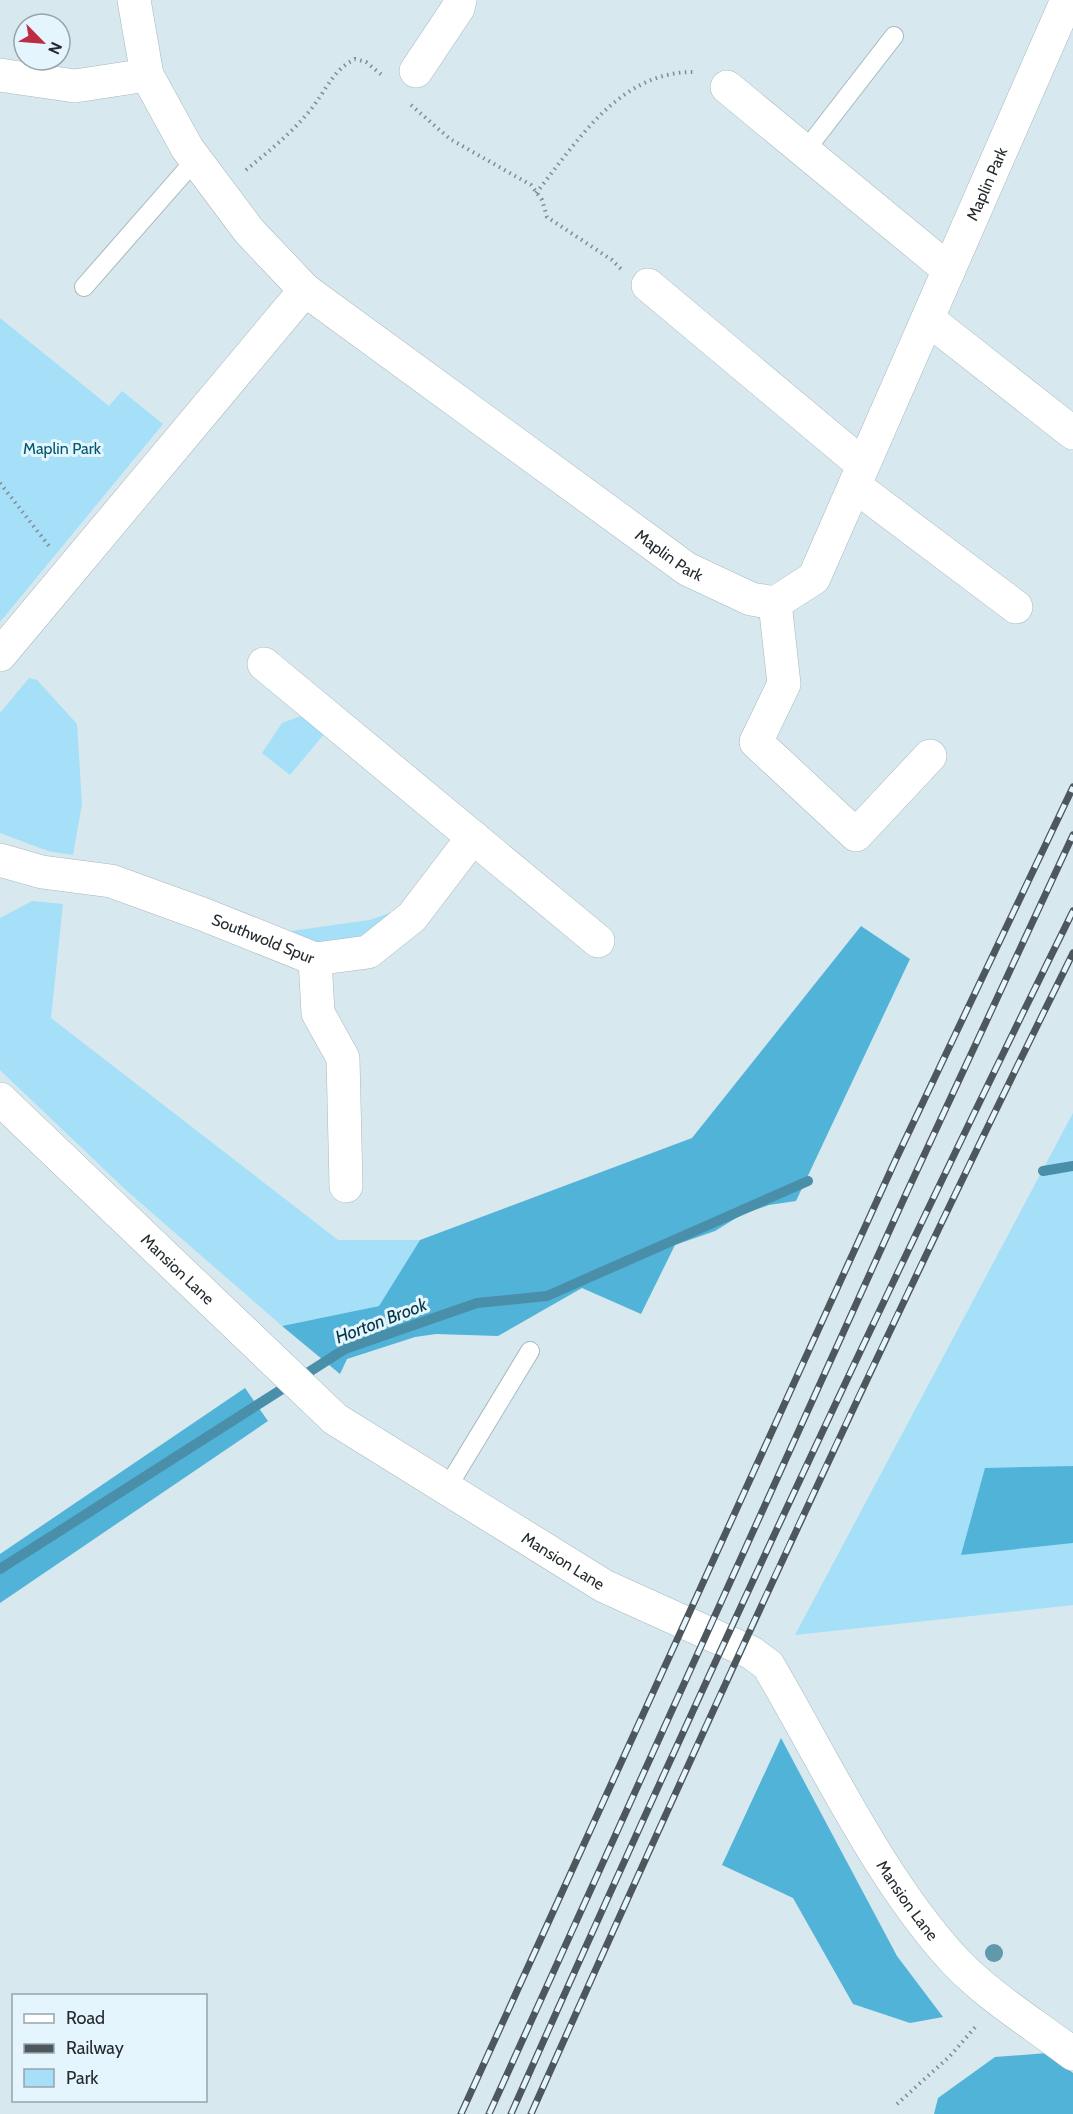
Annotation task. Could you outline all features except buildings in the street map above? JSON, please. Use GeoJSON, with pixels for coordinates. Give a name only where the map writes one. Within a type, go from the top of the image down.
{"type":"FeatureCollection","features":[{"type":"Feature","properties":{"kind":"street","name":"Maplin Park"},"geometry":{"type":"LineString","coordinates":[[134,0],[147,75],[196,159],[249,231],[305,290],[687,569],[751,599],[776,603],[814,578],[1067,0]]}},
{"type":"Feature","properties":{"kind":"street"},"geometry":{"type":"LineString","coordinates":[[402,76],[458,8],[460,0]]}},
{"type":"Feature","properties":{"kind":"street"},"geometry":{"type":"LineString","coordinates":[[0,75],[75,86],[147,75]]}},
{"type":"Feature","properties":{"kind":"street"},"geometry":{"type":"LineString","coordinates":[[728,87],[949,270]]}},
{"type":"Feature","properties":{"kind":"street"},"geometry":{"type":"LineString","coordinates":[[648,285],[859,475],[1016,607]]}},
{"type":"Feature","properties":{"kind":"street"},"geometry":{"type":"LineString","coordinates":[[0,655],[305,290]]}},
{"type":"Feature","properties":{"kind":"street"},"geometry":{"type":"LineString","coordinates":[[928,319],[1073,433]]}},
{"type":"Feature","properties":{"kind":"street"},"geometry":{"type":"LineString","coordinates":[[776,603],[784,684],[756,742],[856,835],[930,756]]}},
{"type":"Feature","properties":{"kind":"street"},"geometry":{"type":"LineString","coordinates":[[264,664],[598,941]]}},
{"type":"Feature","properties":{"kind":"street","name":"Southwold Spur"},"geometry":{"type":"LineString","coordinates":[[0,860],[42,872],[111,881],[205,915],[315,960],[368,952],[412,917],[473,837]]}},
{"type":"Feature","properties":{"kind":"street"},"geometry":{"type":"LineString","coordinates":[[0,885],[42,872]]}},
{"type":"Feature","properties":{"kind":"street"},"geometry":{"type":"LineString","coordinates":[[315,960],[318,1013],[343,1058],[346,1186]]}},
{"type":"Feature","properties":{"kind":"street","name":"Mansion Lane"},"geometry":{"type":"LineString","coordinates":[[0,1099],[335,1419],[604,1586],[752,1653],[768,1665],[865,1833],[919,1917],[956,1962],[1073,2054]]}},
{"type":"Feature","properties":{"kind":"lane"},"geometry":{"type":"LineString","coordinates":[[805,151],[894,36]]}},
{"type":"Feature","properties":{"kind":"lane"},"geometry":{"type":"LineString","coordinates":[[84,287],[196,159]]}},
{"type":"Feature","properties":{"kind":"lane"},"geometry":{"type":"LineString","coordinates":[[447,1488],[530,1352]]}},
{"type":"Feature","properties":{"kind":"path"},"geometry":{"type":"LineString","coordinates":[[220,192],[276,145],[312,108],[332,77],[346,64],[355,59],[402,76]]}},
{"type":"Feature","properties":{"kind":"path"},"geometry":{"type":"LineString","coordinates":[[536,193],[596,119],[620,96],[643,82],[679,73],[695,72],[728,87]]}},
{"type":"Feature","properties":{"kind":"path"},"geometry":{"type":"LineString","coordinates":[[407,102],[450,139],[531,185],[542,200],[547,217],[612,260],[628,278],[648,285]]}},
{"type":"Feature","properties":{"kind":"path"},"geometry":{"type":"LineString","coordinates":[[0,483],[69,573]]}},
{"type":"Feature","properties":{"kind":"path"},"geometry":{"type":"LineString","coordinates":[[897,2103],[950,2055],[1001,1999]]}},
{"type":"Feature","properties":{"kind":"green space","name":"Maplin Park"},"geometry":{"type":"Polygon","coordinates":[[[0,318],[109,406],[122,391],[163,424],[0,622],[0,318]]]}},
{"type":"Feature","properties":{"kind":"green space"},"geometry":{"type":"Polygon","coordinates":[[[29,678],[37,680],[77,724],[82,804],[73,855],[48,851],[0,833],[0,713],[29,678]]]}},
{"type":"Feature","properties":{"kind":"green space"},"geometry":{"type":"Polygon","coordinates":[[[304,715],[330,727],[290,775],[262,753],[282,723],[304,715]]]}},
{"type":"Feature","properties":{"kind":"green space"},"geometry":{"type":"Polygon","coordinates":[[[32,901],[63,904],[51,1018],[338,1240],[420,1240],[379,1306],[282,1326],[127,1191],[0,1070],[0,918],[32,901]]]}},
{"type":"Feature","properties":{"kind":"green space"},"geometry":{"type":"Polygon","coordinates":[[[409,906],[352,951],[269,934],[370,920],[409,906]]]}},
{"type":"Feature","properties":{"kind":"green space"},"geometry":{"type":"Polygon","coordinates":[[[1073,1113],[1073,1605],[795,1635],[1073,1113]]]}},
{"type":"Feature","properties":{"kind":"shaded area"},"geometry":{"type":"Polygon","coordinates":[[[861,926],[910,959],[796,1201],[769,1205],[741,1215],[715,1231],[675,1245],[641,1314],[582,1288],[498,1336],[436,1334],[415,1337],[347,1359],[340,1374],[282,1326],[379,1306],[420,1240],[692,1138],[861,926]]]}},
{"type":"Feature","properties":{"kind":"shaded area"},"geometry":{"type":"Polygon","coordinates":[[[245,1388],[268,1421],[0,1603],[0,1554],[245,1388]]]}},
{"type":"Feature","properties":{"kind":"shaded area"},"geometry":{"type":"Polygon","coordinates":[[[1073,1466],[1073,1543],[961,1555],[985,1468],[1073,1466]]]}},
{"type":"Feature","properties":{"kind":"shaded area"},"geometry":{"type":"Polygon","coordinates":[[[781,1738],[897,1956],[943,2017],[910,2023],[853,2004],[793,1898],[722,1865],[781,1738]]]}},
{"type":"Feature","properties":{"kind":"shaded area"},"geometry":{"type":"Polygon","coordinates":[[[1047,2053],[1073,2073],[1073,2114],[934,2114],[938,2098],[995,2057],[1047,2053]]]}},
{"type":"Feature","properties":{"kind":"waterway","name":"Horton Brook"},"geometry":{"type":"LineString","coordinates":[[1043,1171],[1073,1166]]}},
{"type":"Feature","properties":{"kind":"waterway","name":"Horton Brook"},"geometry":{"type":"LineString","coordinates":[[0,1569],[345,1349],[477,1303],[547,1296],[808,1181]]}},
{"type":"Feature","properties":{"kind":"railway"},"geometry":{"type":"LineString","coordinates":[[461,2114],[896,1159],[1073,787]]}},
{"type":"Feature","properties":{"kind":"railway"},"geometry":{"type":"LineString","coordinates":[[489,2114],[906,1194],[1073,835]]}},
{"type":"Feature","properties":{"kind":"railway"},"geometry":{"type":"LineString","coordinates":[[511,2114],[786,1510],[1073,911]]}},
{"type":"Feature","properties":{"kind":"railway"},"geometry":{"type":"LineString","coordinates":[[531,2114],[796,1531],[1073,953]]}}]}
